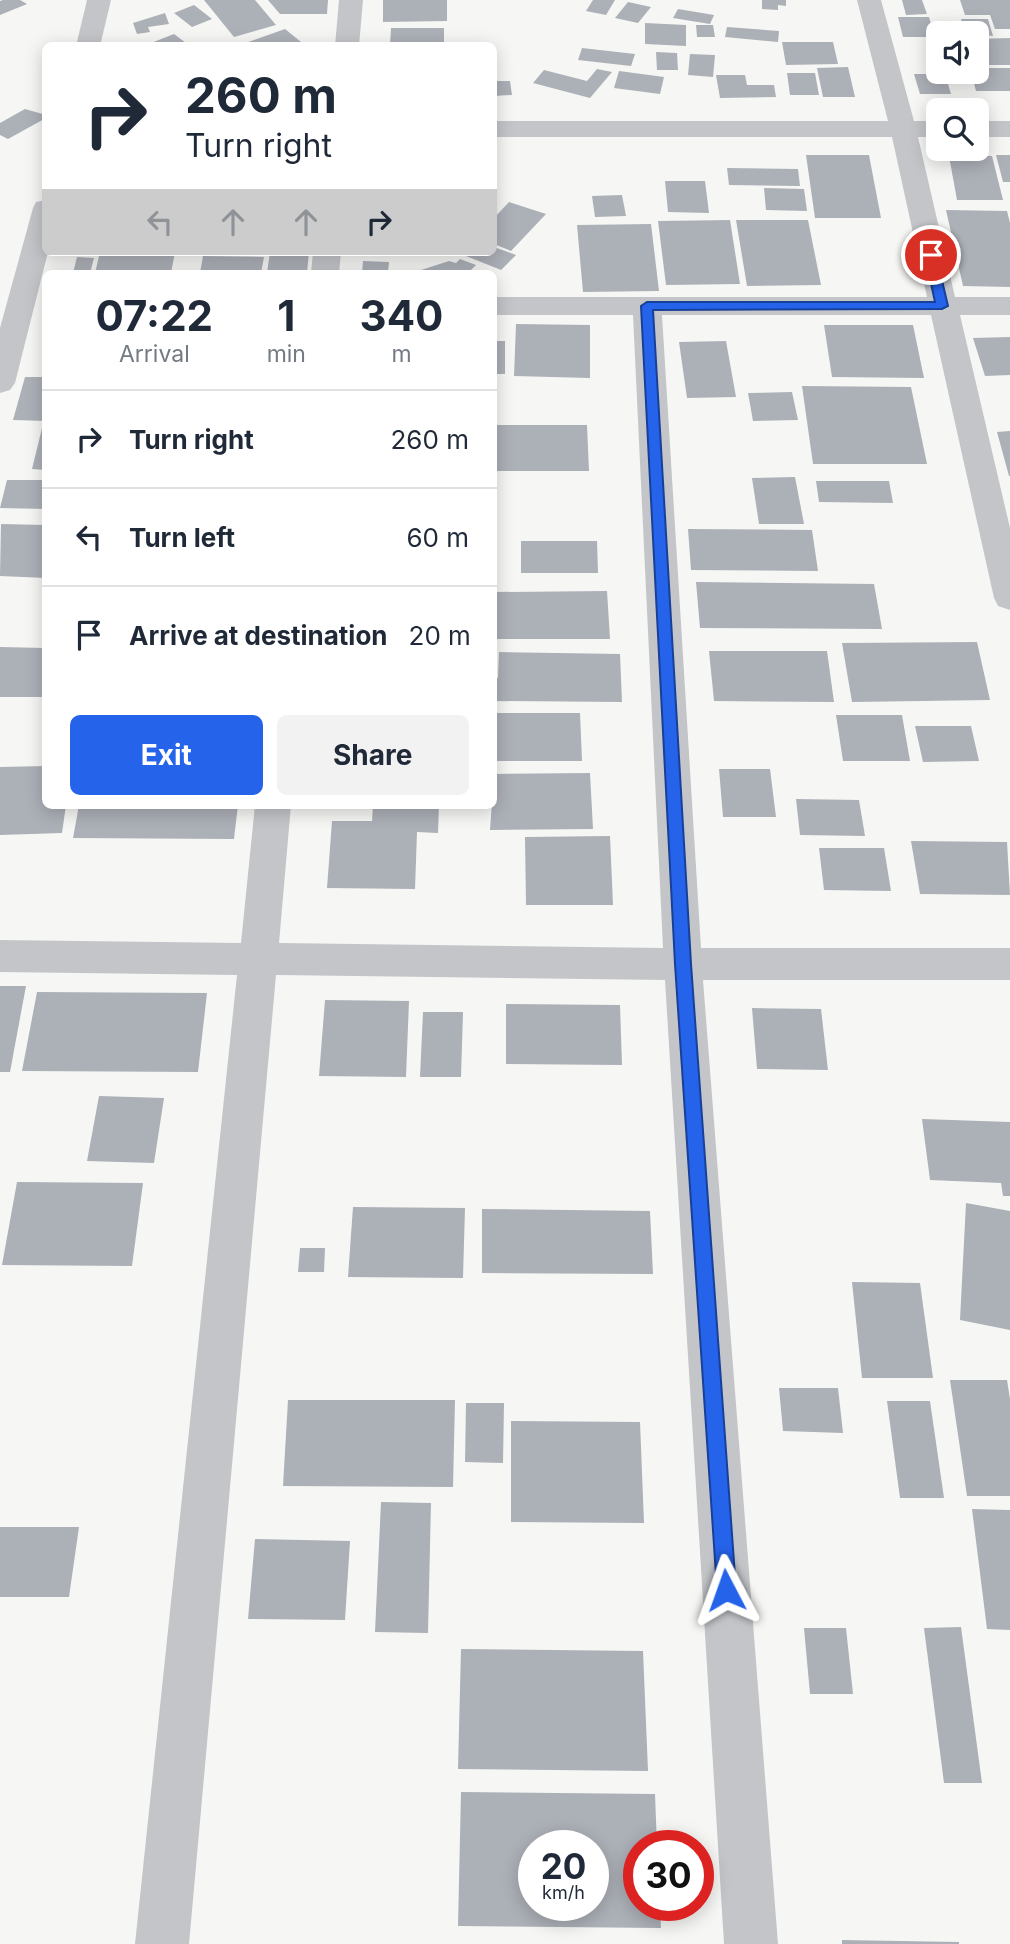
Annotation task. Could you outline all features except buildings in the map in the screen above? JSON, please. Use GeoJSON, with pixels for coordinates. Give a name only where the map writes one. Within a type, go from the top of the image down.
{"type":"FeatureCollection","features":[{"type":"Feature","properties":{"kind":"street"},"geometry":{"type":"LineString","coordinates":[[89,42],[100,0]]}},
{"type":"Feature","properties":{"kind":"street"},"geometry":{"type":"LineString","coordinates":[[347,42],[351,0]]}},
{"type":"Feature","properties":{"kind":"street"},"geometry":{"type":"LineString","coordinates":[[869,0],[903,129],[1010,598]]}},
{"type":"Feature","properties":{"kind":"street"},"geometry":{"type":"LineString","coordinates":[[497,129],[926,129]]}},
{"type":"Feature","properties":{"kind":"street"},"geometry":{"type":"LineString","coordinates":[[989,129],[1010,129]]}},
{"type":"Feature","properties":{"kind":"street"},"geometry":{"type":"LineString","coordinates":[[0,383],[42,224]]}},
{"type":"Feature","properties":{"kind":"street"},"geometry":{"type":"LineString","coordinates":[[497,306],[1010,306]]}},
{"type":"Feature","properties":{"kind":"street"},"geometry":{"type":"LineString","coordinates":[[647,306],[683,964],[751,1944]]}},
{"type":"Feature","properties":{"kind":"street"},"geometry":{"type":"LineString","coordinates":[[162,1944],[273,809]]}},
{"type":"Feature","properties":{"kind":"street"},"geometry":{"type":"LineString","coordinates":[[0,956],[683,964],[1010,964]]}},
{"type":"Feature","properties":{"kind":"route"},"geometry":{"type":"LineString","coordinates":[[726,1590],[683,964],[647,306],[942,306],[931,255]]}}]}
